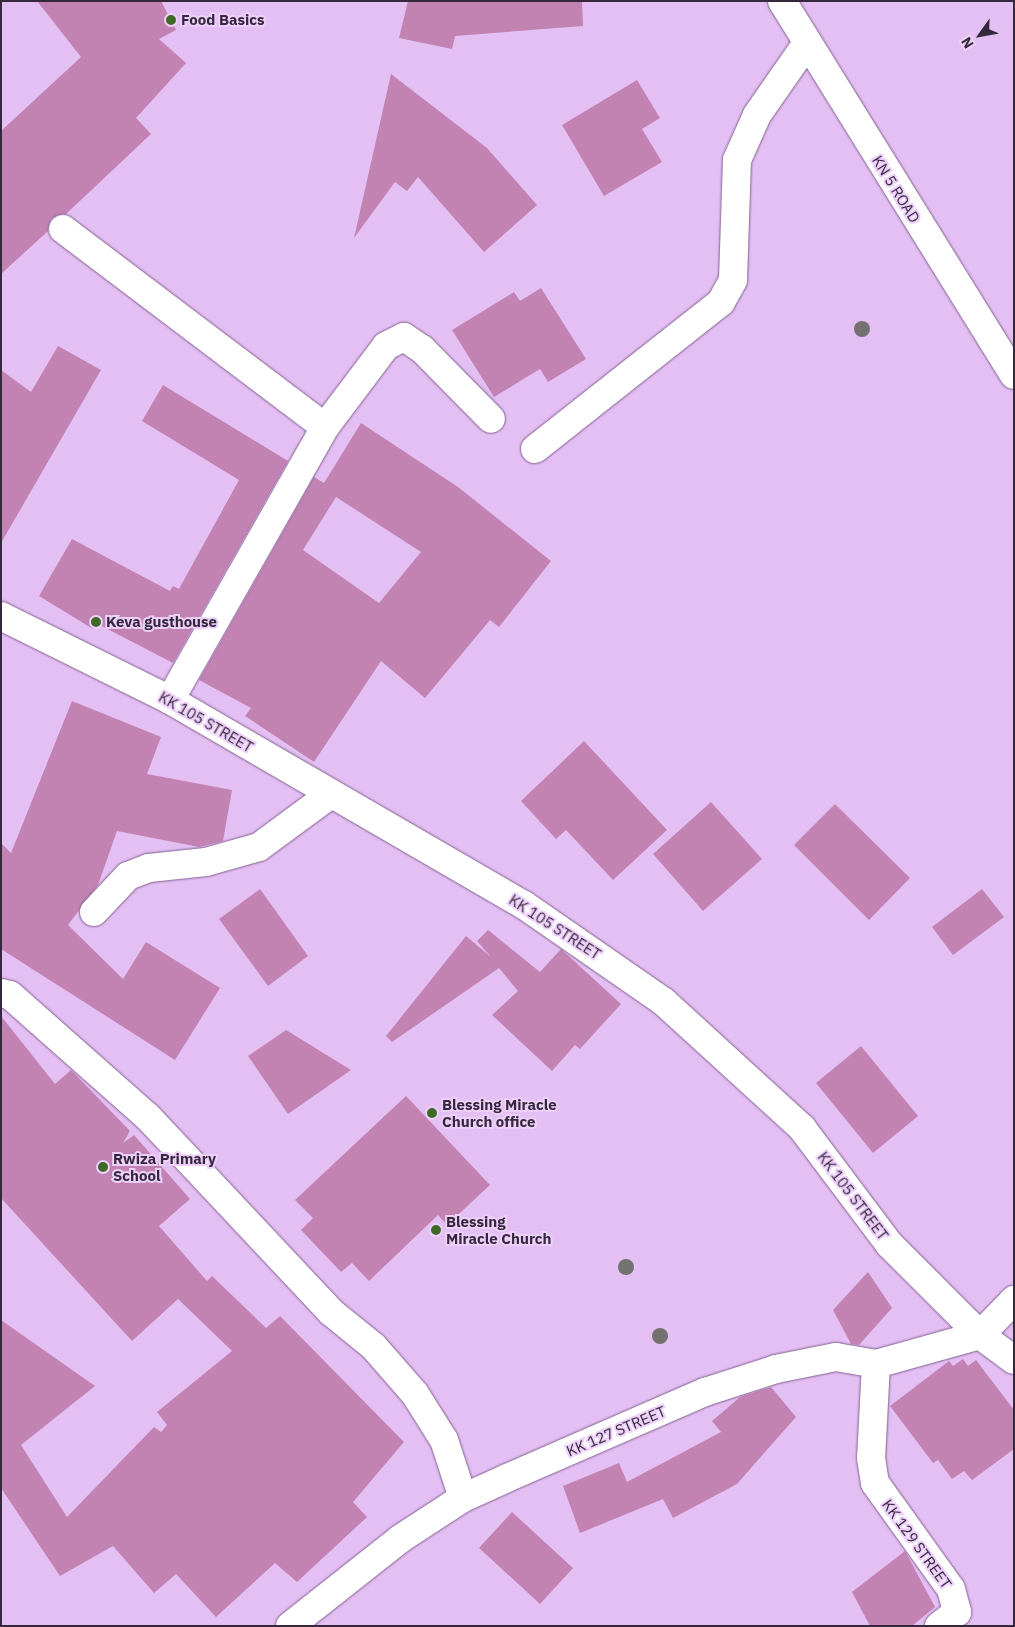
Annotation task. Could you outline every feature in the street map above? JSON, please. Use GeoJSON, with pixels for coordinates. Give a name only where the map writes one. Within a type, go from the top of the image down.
{"type":"FeatureCollection","features":[{"type":"Feature","properties":{"kind":"street","name":"KN 5 ROAD"},"geometry":{"type":"LineString","coordinates":[[782,1],[805,46],[1014,375]]}},
{"type":"Feature","properties":{"kind":"street"},"geometry":{"type":"LineString","coordinates":[[535,449],[721,302],[733,280],[737,160],[757,115],[805,46]]}},
{"type":"Feature","properties":{"kind":"street"},"geometry":{"type":"LineString","coordinates":[[63,230],[325,427]]}},
{"type":"Feature","properties":{"kind":"street"},"geometry":{"type":"LineString","coordinates":[[170,700],[325,427],[386,346],[404,338],[422,349],[491,419]]}},
{"type":"Feature","properties":{"kind":"street","name":"KK 105 STREET"},"geometry":{"type":"LineString","coordinates":[[1,616],[170,700],[524,905],[671,1008],[802,1128],[889,1244],[980,1335],[1014,1360]]}},
{"type":"Feature","properties":{"kind":"street"},"geometry":{"type":"LineString","coordinates":[[94,912],[128,876],[149,868],[206,862],[259,847],[331,794]]}},
{"type":"Feature","properties":{"kind":"street"},"geometry":{"type":"LineString","coordinates":[[1,993],[10,995],[148,1117],[331,1312],[374,1347],[415,1394],[444,1440],[463,1498]]}},
{"type":"Feature","properties":{"kind":"street"},"geometry":{"type":"LineString","coordinates":[[980,1335],[1014,1300]]}},
{"type":"Feature","properties":{"kind":"street","name":"KK 127 STREET"},"geometry":{"type":"LineString","coordinates":[[290,1626],[400,1539],[463,1498],[705,1392],[767,1372],[836,1357],[876,1364],[980,1335]]}},
{"type":"Feature","properties":{"kind":"street","name":"KK 129 STREET"},"geometry":{"type":"LineString","coordinates":[[876,1364],[871,1458],[875,1483],[951,1589],[957,1612],[939,1626]]}},
{"type":"Feature","properties":{"kind":"building"},"geometry":{"type":"Polygon","coordinates":[[[37,1],[161,1],[176,30],[159,39],[186,63],[136,118],[151,134],[66,214],[51,219],[48,231],[1,274],[1,131],[81,57],[37,1]]]}},
{"type":"Feature","properties":{"kind":"building"},"geometry":{"type":"Polygon","coordinates":[[[408,1],[582,1],[583,26],[455,36],[452,49],[399,38],[408,1]]]}},
{"type":"Feature","properties":{"kind":"building"},"geometry":{"type":"Polygon","coordinates":[[[391,74],[487,148],[537,205],[484,252],[418,177],[407,191],[395,182],[354,238],[391,74]]]}},
{"type":"Feature","properties":{"kind":"building"},"geometry":{"type":"Polygon","coordinates":[[[637,80],[660,118],[642,129],[662,162],[604,196],[562,125],[637,80]]]}},
{"type":"Feature","properties":{"kind":"building"},"geometry":{"type":"Polygon","coordinates":[[[541,288],[586,359],[548,382],[540,369],[494,397],[452,330],[514,292],[520,301],[541,288]]]}},
{"type":"Feature","properties":{"kind":"building"},"geometry":{"type":"Polygon","coordinates":[[[58,346],[101,370],[1,543],[1,370],[31,392],[58,346]]]}},
{"type":"Feature","properties":{"kind":"building"},"geometry":{"type":"Polygon","coordinates":[[[163,385],[288,461],[173,663],[96,623],[93,629],[39,596],[72,539],[170,591],[173,586],[179,589],[239,480],[142,421],[163,385]]]}},
{"type":"Feature","properties":{"kind":"building"},"geometry":{"type":"Polygon","coordinates":[[[361,423],[458,487],[551,561],[499,627],[490,620],[425,698],[381,661],[314,762],[245,716],[251,708],[199,680],[314,477],[324,483],[361,423]],[[336,497],[303,550],[379,603],[421,552],[336,497]]]}},
{"type":"Feature","properties":{"kind":"building"},"geometry":{"type":"Polygon","coordinates":[[[72,701],[161,737],[147,774],[232,790],[223,841],[199,847],[117,831],[98,885],[68,925],[123,979],[146,942],[220,988],[175,1060],[1,949],[1,843],[11,853],[72,701]]]}},
{"type":"Feature","properties":{"kind":"building"},"geometry":{"type":"Polygon","coordinates":[[[584,741],[667,830],[613,880],[566,830],[556,839],[521,801],[584,741]]]}},
{"type":"Feature","properties":{"kind":"building"},"geometry":{"type":"Polygon","coordinates":[[[711,802],[762,859],[703,911],[653,854],[711,802]]]}},
{"type":"Feature","properties":{"kind":"building"},"geometry":{"type":"Polygon","coordinates":[[[835,804],[910,878],[869,920],[794,845],[835,804]]]}},
{"type":"Feature","properties":{"kind":"building"},"geometry":{"type":"Polygon","coordinates":[[[260,889],[308,956],[268,986],[219,919],[260,889]]]}},
{"type":"Feature","properties":{"kind":"building"},"geometry":{"type":"Polygon","coordinates":[[[982,889],[1004,917],[953,955],[932,927],[982,889]]]}},
{"type":"Feature","properties":{"kind":"building"},"geometry":{"type":"Polygon","coordinates":[[[488,930],[540,972],[561,949],[621,1004],[580,1049],[575,1045],[552,1071],[492,1015],[518,991],[499,968],[392,1042],[386,1036],[466,936],[491,957],[477,941],[488,930]]]}},
{"type":"Feature","properties":{"kind":"building"},"geometry":{"type":"Polygon","coordinates":[[[1,1016],[55,1084],[71,1070],[130,1131],[123,1143],[134,1135],[190,1199],[159,1226],[207,1281],[212,1276],[266,1328],[280,1316],[404,1442],[353,1502],[367,1517],[297,1582],[275,1563],[216,1617],[176,1574],[154,1593],[113,1546],[60,1576],[1,1488],[1,1320],[95,1386],[21,1445],[67,1517],[154,1427],[161,1432],[167,1425],[157,1412],[232,1351],[178,1299],[132,1341],[1,1198],[1,1016]]]}},
{"type":"Feature","properties":{"kind":"building"},"geometry":{"type":"Polygon","coordinates":[[[286,1030],[351,1070],[288,1114],[248,1056],[286,1030]]]}},
{"type":"Feature","properties":{"kind":"building"},"geometry":{"type":"Polygon","coordinates":[[[861,1046],[918,1116],[873,1153],[816,1083],[861,1046]]]}},
{"type":"Feature","properties":{"kind":"building"},"geometry":{"type":"Polygon","coordinates":[[[406,1096],[490,1185],[447,1225],[438,1215],[369,1281],[352,1263],[341,1272],[301,1230],[313,1218],[295,1200],[406,1096]]]}},
{"type":"Feature","properties":{"kind":"building"},"geometry":{"type":"Polygon","coordinates":[[[868,1272],[892,1308],[859,1345],[851,1344],[833,1310],[868,1272]]]}},
{"type":"Feature","properties":{"kind":"building"},"geometry":{"type":"Polygon","coordinates":[[[963,1359],[968,1366],[976,1360],[1014,1410],[1014,1449],[972,1480],[964,1471],[952,1479],[938,1460],[933,1463],[890,1406],[949,1361],[953,1366],[963,1359]]]}},
{"type":"Feature","properties":{"kind":"building"},"geometry":{"type":"Polygon","coordinates":[[[771,1387],[796,1417],[737,1484],[673,1518],[663,1499],[580,1533],[563,1486],[619,1463],[627,1482],[721,1432],[712,1421],[740,1397],[771,1387]]]}},
{"type":"Feature","properties":{"kind":"building"},"geometry":{"type":"Polygon","coordinates":[[[512,1512],[573,1568],[540,1604],[479,1548],[512,1512]]]}},
{"type":"Feature","properties":{"kind":"building"},"geometry":{"type":"Polygon","coordinates":[[[905,1551],[935,1607],[912,1626],[870,1626],[852,1592],[905,1551]]]}},
{"type":"Feature","properties":{"kind":"place","name":"Food Basics"},"geometry":{"type":"Point","coordinates":[171,20]}},
{"type":"Feature","properties":{"kind":"place","name":"Keva gusthouse"},"geometry":{"type":"Point","coordinates":[96,622]}},
{"type":"Feature","properties":{"kind":"place","name":"Blessing Miracle Church office"},"geometry":{"type":"Point","coordinates":[432,1113]}},
{"type":"Feature","properties":{"kind":"place","name":"Rwiza Primary School"},"geometry":{"type":"Point","coordinates":[103,1167]}},
{"type":"Feature","properties":{"kind":"place","name":"Blessing Miracle Church"},"geometry":{"type":"Point","coordinates":[436,1230]}}]}
